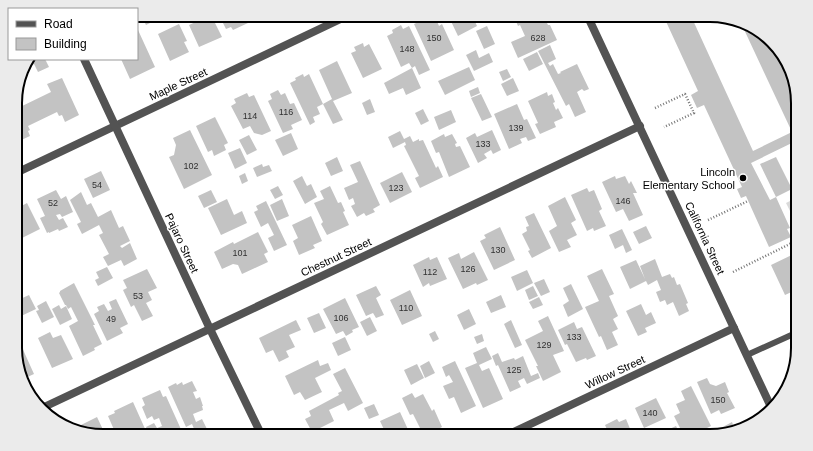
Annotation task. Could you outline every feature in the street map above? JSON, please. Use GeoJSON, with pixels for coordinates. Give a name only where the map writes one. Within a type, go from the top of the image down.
{"type":"FeatureCollection","features":[{"type":"Feature","properties":{"kind":"street","name":"Maple Street"},"geometry":{"type":"LineString","coordinates":[[22,170],[334,22]]}},
{"type":"Feature","properties":{"kind":"street","name":"California Street"},"geometry":{"type":"LineString","coordinates":[[590,22],[769,402]]}},
{"type":"Feature","properties":{"kind":"street","name":"Pajaro Street"},"geometry":{"type":"LineString","coordinates":[[84,60],[259,429]]}},
{"type":"Feature","properties":{"kind":"street","name":"Chestnut Street"},"geometry":{"type":"LineString","coordinates":[[47,406],[640,126]]}},
{"type":"Feature","properties":{"kind":"street","name":"Willow Street"},"geometry":{"type":"LineString","coordinates":[[520,429],[734,328]]}},
{"type":"Feature","properties":{"kind":"lane"},"geometry":{"type":"LineString","coordinates":[[747,355],[791,335]]}},
{"type":"Feature","properties":{"kind":"path"},"geometry":{"type":"LineString","coordinates":[[655,108],[685,94],[694,113],[664,127]]}},
{"type":"Feature","properties":{"kind":"path"},"geometry":{"type":"LineString","coordinates":[[708,220],[748,201]]}},
{"type":"Feature","properties":{"kind":"path"},"geometry":{"type":"LineString","coordinates":[[733,272],[791,243]]}},
{"type":"Feature","properties":{"kind":"shaded area"},"geometry":{"type":"Polygon","coordinates":[[[791,200],[791,213],[786,203],[791,200]]]}},
{"type":"Feature","properties":{"kind":"building"},"geometry":{"type":"Polygon","coordinates":[[[144,22],[152,22],[146,25],[144,22]]]}},
{"type":"Feature","properties":{"kind":"building"},"geometry":{"type":"Polygon","coordinates":[[[196,22],[214,22],[222,37],[199,47],[189,25],[196,22]]]}},
{"type":"Feature","properties":{"kind":"building"},"geometry":{"type":"Polygon","coordinates":[[[222,22],[248,23],[233,30],[231,27],[226,29],[222,22]]]}},
{"type":"Feature","properties":{"kind":"building"},"geometry":{"type":"Polygon","coordinates":[[[418,22],[437,22],[439,26],[442,24],[454,50],[431,61],[414,24],[418,22]]]}},
{"type":"Feature","properties":{"kind":"building"},"geometry":{"type":"Polygon","coordinates":[[[451,22],[475,22],[477,26],[458,36],[451,22]]]}},
{"type":"Feature","properties":{"kind":"building"},"geometry":{"type":"Polygon","coordinates":[[[516,22],[546,22],[548,25],[550,25],[557,40],[518,58],[511,42],[525,36],[520,25],[518,26],[516,22]]]}},
{"type":"Feature","properties":{"kind":"building"},"geometry":{"type":"Polygon","coordinates":[[[666,22],[694,22],[753,151],[791,132],[791,143],[751,163],[770,200],[776,197],[790,228],[787,229],[791,237],[769,247],[746,196],[741,198],[737,189],[742,187],[704,105],[697,108],[691,95],[698,91],[666,22]]]}},
{"type":"Feature","properties":{"kind":"building"},"geometry":{"type":"Polygon","coordinates":[[[179,24],[187,41],[184,42],[189,52],[170,61],[158,34],[179,24]]]}},
{"type":"Feature","properties":{"kind":"building"},"geometry":{"type":"Polygon","coordinates":[[[401,25],[403,29],[409,26],[430,70],[419,75],[415,66],[412,68],[409,63],[401,67],[387,36],[393,33],[392,30],[401,25]]]}},
{"type":"Feature","properties":{"kind":"building"},"geometry":{"type":"Polygon","coordinates":[[[487,26],[495,44],[484,49],[476,31],[487,26]]]}},
{"type":"Feature","properties":{"kind":"building"},"geometry":{"type":"Polygon","coordinates":[[[138,30],[155,67],[130,79],[121,60],[138,60],[138,30]]]}},
{"type":"Feature","properties":{"kind":"building"},"geometry":{"type":"Polygon","coordinates":[[[744,30],[767,46],[783,67],[787,77],[791,98],[791,130],[744,30]]]}},
{"type":"Feature","properties":{"kind":"building"},"geometry":{"type":"Polygon","coordinates":[[[363,43],[364,47],[369,44],[382,69],[363,78],[351,53],[356,51],[354,47],[363,43]]]}},
{"type":"Feature","properties":{"kind":"building"},"geometry":{"type":"Polygon","coordinates":[[[550,45],[556,59],[548,63],[550,66],[553,64],[558,74],[577,64],[589,89],[584,91],[582,89],[577,92],[586,112],[575,117],[569,104],[566,106],[538,51],[550,45]]]}},
{"type":"Feature","properties":{"kind":"building"},"geometry":{"type":"Polygon","coordinates":[[[476,50],[479,58],[489,53],[493,62],[474,71],[466,55],[476,50]]]}},
{"type":"Feature","properties":{"kind":"building"},"geometry":{"type":"Polygon","coordinates":[[[537,52],[543,64],[529,71],[523,59],[537,52]]]}},
{"type":"Feature","properties":{"kind":"building"},"geometry":{"type":"Polygon","coordinates":[[[35,60],[46,60],[49,67],[38,72],[34,64],[32,65],[35,60]]]}},
{"type":"Feature","properties":{"kind":"building"},"geometry":{"type":"Polygon","coordinates":[[[337,61],[352,93],[333,101],[343,120],[333,124],[323,104],[332,99],[319,70],[337,61]]]}},
{"type":"Feature","properties":{"kind":"building"},"geometry":{"type":"Polygon","coordinates":[[[469,67],[475,80],[445,95],[438,81],[469,67]]]}},
{"type":"Feature","properties":{"kind":"building"},"geometry":{"type":"Polygon","coordinates":[[[412,68],[421,88],[406,95],[403,88],[389,94],[384,83],[412,68]]]}},
{"type":"Feature","properties":{"kind":"building"},"geometry":{"type":"Polygon","coordinates":[[[507,69],[511,77],[503,81],[499,72],[507,69]]]}},
{"type":"Feature","properties":{"kind":"building"},"geometry":{"type":"Polygon","coordinates":[[[303,74],[304,77],[309,74],[323,104],[317,107],[320,114],[313,117],[315,122],[310,125],[290,83],[296,80],[295,78],[303,74]]]}},
{"type":"Feature","properties":{"kind":"building"},"geometry":{"type":"Polygon","coordinates":[[[62,78],[79,115],[65,122],[62,115],[59,116],[57,112],[28,126],[30,136],[22,140],[22,106],[51,92],[47,84],[62,78]]]}},
{"type":"Feature","properties":{"kind":"building"},"geometry":{"type":"Polygon","coordinates":[[[513,78],[519,91],[507,96],[501,84],[513,78]]]}},
{"type":"Feature","properties":{"kind":"building"},"geometry":{"type":"Polygon","coordinates":[[[478,87],[480,93],[471,97],[469,91],[478,87]]]}},
{"type":"Feature","properties":{"kind":"building"},"geometry":{"type":"Polygon","coordinates":[[[278,90],[281,95],[285,93],[290,104],[294,103],[302,120],[291,125],[293,129],[283,133],[268,101],[272,99],[270,94],[278,90]]]}},
{"type":"Feature","properties":{"kind":"building"},"geometry":{"type":"Polygon","coordinates":[[[547,92],[548,96],[552,94],[555,102],[553,103],[556,110],[558,108],[563,118],[554,122],[556,127],[540,134],[535,124],[538,123],[528,101],[547,92]]]}},
{"type":"Feature","properties":{"kind":"building"},"geometry":{"type":"Polygon","coordinates":[[[247,93],[249,97],[254,95],[271,131],[262,135],[254,133],[250,126],[243,129],[231,106],[236,103],[234,99],[247,93]]]}},
{"type":"Feature","properties":{"kind":"building"},"geometry":{"type":"Polygon","coordinates":[[[481,94],[492,117],[482,121],[471,98],[481,94]]]}},
{"type":"Feature","properties":{"kind":"building"},"geometry":{"type":"Polygon","coordinates":[[[370,99],[375,112],[367,115],[362,103],[370,99]]]}},
{"type":"Feature","properties":{"kind":"building"},"geometry":{"type":"Polygon","coordinates":[[[517,104],[524,120],[527,119],[536,138],[528,141],[526,137],[520,139],[522,143],[509,149],[494,114],[517,104]]]}},
{"type":"Feature","properties":{"kind":"building"},"geometry":{"type":"Polygon","coordinates":[[[423,109],[429,121],[421,125],[415,113],[423,109]]]}},
{"type":"Feature","properties":{"kind":"building"},"geometry":{"type":"Polygon","coordinates":[[[451,110],[456,122],[439,130],[434,117],[451,110]]]}},
{"type":"Feature","properties":{"kind":"building"},"geometry":{"type":"Polygon","coordinates":[[[215,117],[228,143],[224,145],[226,150],[214,156],[212,150],[208,152],[196,126],[215,117]]]}},
{"type":"Feature","properties":{"kind":"building"},"geometry":{"type":"Polygon","coordinates":[[[190,130],[212,175],[184,189],[169,157],[174,155],[176,145],[173,138],[190,130]]]}},
{"type":"Feature","properties":{"kind":"building"},"geometry":{"type":"Polygon","coordinates":[[[492,130],[501,150],[493,154],[491,150],[484,154],[487,158],[478,163],[466,138],[475,133],[477,137],[492,130]]]}},
{"type":"Feature","properties":{"kind":"building"},"geometry":{"type":"Polygon","coordinates":[[[400,131],[404,139],[410,136],[413,142],[419,139],[419,141],[423,140],[436,168],[438,166],[443,177],[420,188],[415,178],[419,176],[404,146],[406,145],[405,142],[393,148],[388,137],[400,131]]]}},
{"type":"Feature","properties":{"kind":"building"},"geometry":{"type":"Polygon","coordinates":[[[291,133],[298,149],[283,156],[275,140],[291,133]]]}},
{"type":"Feature","properties":{"kind":"building"},"geometry":{"type":"Polygon","coordinates":[[[444,134],[445,137],[452,134],[457,143],[455,144],[456,147],[460,146],[470,167],[449,177],[439,152],[436,153],[431,141],[444,134]]]}},
{"type":"Feature","properties":{"kind":"building"},"geometry":{"type":"Polygon","coordinates":[[[249,135],[257,150],[247,155],[239,140],[249,135]]]}},
{"type":"Feature","properties":{"kind":"building"},"geometry":{"type":"Polygon","coordinates":[[[240,148],[247,163],[235,169],[228,153],[240,148]]]}},
{"type":"Feature","properties":{"kind":"building"},"geometry":{"type":"Polygon","coordinates":[[[337,157],[343,171],[331,176],[325,163],[337,157]]]}},
{"type":"Feature","properties":{"kind":"building"},"geometry":{"type":"Polygon","coordinates":[[[776,157],[791,190],[776,197],[760,164],[776,157]]]}},
{"type":"Feature","properties":{"kind":"building"},"geometry":{"type":"Polygon","coordinates":[[[360,161],[380,205],[373,209],[375,212],[366,216],[364,213],[357,217],[351,206],[355,204],[353,198],[349,200],[344,188],[358,182],[350,165],[360,161]]]}},
{"type":"Feature","properties":{"kind":"building"},"geometry":{"type":"Polygon","coordinates":[[[262,164],[263,167],[269,165],[272,171],[257,177],[253,168],[262,164]]]}},
{"type":"Feature","properties":{"kind":"building"},"geometry":{"type":"Polygon","coordinates":[[[101,171],[110,190],[93,198],[84,179],[101,171]]]}},
{"type":"Feature","properties":{"kind":"building"},"geometry":{"type":"Polygon","coordinates":[[[402,172],[412,192],[390,203],[380,183],[402,172]]]}},
{"type":"Feature","properties":{"kind":"building"},"geometry":{"type":"Polygon","coordinates":[[[245,173],[248,181],[242,184],[239,176],[245,173]]]}},
{"type":"Feature","properties":{"kind":"building"},"geometry":{"type":"Polygon","coordinates":[[[302,176],[307,186],[311,184],[317,197],[305,204],[293,181],[302,176]]]}},
{"type":"Feature","properties":{"kind":"building"},"geometry":{"type":"Polygon","coordinates":[[[615,176],[616,179],[625,176],[629,184],[631,181],[637,193],[633,193],[643,215],[629,221],[623,209],[616,212],[602,182],[615,176]]]}},
{"type":"Feature","properties":{"kind":"building"},"geometry":{"type":"Polygon","coordinates":[[[278,186],[283,195],[275,199],[270,190],[278,186]]]}},
{"type":"Feature","properties":{"kind":"building"},"geometry":{"type":"Polygon","coordinates":[[[330,186],[338,203],[341,202],[345,211],[343,212],[349,225],[327,235],[321,224],[323,222],[314,203],[324,199],[320,191],[330,186]]]}},
{"type":"Feature","properties":{"kind":"building"},"geometry":{"type":"Polygon","coordinates":[[[587,188],[589,192],[594,190],[602,209],[599,211],[606,226],[594,231],[593,228],[587,231],[571,195],[587,188]]]}},
{"type":"Feature","properties":{"kind":"building"},"geometry":{"type":"Polygon","coordinates":[[[56,190],[61,199],[66,196],[73,212],[62,217],[60,214],[56,215],[59,220],[63,218],[68,227],[59,231],[58,229],[47,233],[40,218],[45,216],[37,199],[56,190]]]}},
{"type":"Feature","properties":{"kind":"building"},"geometry":{"type":"Polygon","coordinates":[[[211,190],[217,202],[204,208],[198,196],[211,190]]]}},
{"type":"Feature","properties":{"kind":"building"},"geometry":{"type":"Polygon","coordinates":[[[81,192],[87,205],[91,203],[98,217],[111,210],[119,228],[123,226],[130,241],[120,246],[122,248],[130,243],[137,259],[124,266],[121,260],[108,266],[103,257],[109,254],[99,235],[103,233],[99,225],[82,234],[77,224],[81,222],[70,200],[81,192]]]}},
{"type":"Feature","properties":{"kind":"building"},"geometry":{"type":"Polygon","coordinates":[[[565,197],[576,220],[571,223],[577,235],[567,240],[571,247],[559,252],[549,231],[557,226],[548,206],[565,197]]]}},
{"type":"Feature","properties":{"kind":"building"},"geometry":{"type":"Polygon","coordinates":[[[227,199],[234,215],[242,211],[247,223],[221,235],[208,208],[227,199]]]}},
{"type":"Feature","properties":{"kind":"building"},"geometry":{"type":"Polygon","coordinates":[[[282,199],[289,216],[277,221],[270,205],[282,199]]]}},
{"type":"Feature","properties":{"kind":"building"},"geometry":{"type":"Polygon","coordinates":[[[266,201],[287,245],[274,251],[268,238],[274,235],[268,223],[261,227],[254,212],[258,210],[256,206],[266,201]]]}},
{"type":"Feature","properties":{"kind":"building"},"geometry":{"type":"Polygon","coordinates":[[[27,203],[40,229],[22,238],[22,206],[27,203]]]}},
{"type":"Feature","properties":{"kind":"building"},"geometry":{"type":"Polygon","coordinates":[[[534,213],[551,248],[532,258],[528,251],[530,250],[522,234],[527,231],[526,227],[529,226],[525,217],[534,213]]]}},
{"type":"Feature","properties":{"kind":"building"},"geometry":{"type":"Polygon","coordinates":[[[311,216],[322,241],[313,245],[315,248],[299,255],[293,241],[298,238],[292,225],[311,216]]]}},
{"type":"Feature","properties":{"kind":"building"},"geometry":{"type":"Polygon","coordinates":[[[646,226],[652,238],[639,244],[633,232],[646,226]]]}},
{"type":"Feature","properties":{"kind":"building"},"geometry":{"type":"Polygon","coordinates":[[[500,227],[515,260],[494,270],[480,241],[486,238],[484,235],[500,227]]]}},
{"type":"Feature","properties":{"kind":"building"},"geometry":{"type":"Polygon","coordinates":[[[622,229],[632,250],[626,253],[623,245],[615,249],[609,235],[622,229]]]}},
{"type":"Feature","properties":{"kind":"building"},"geometry":{"type":"Polygon","coordinates":[[[258,232],[268,252],[264,254],[268,262],[242,274],[238,265],[233,264],[222,269],[214,252],[233,242],[234,244],[258,232]]]}},
{"type":"Feature","properties":{"kind":"building"},"geometry":{"type":"Polygon","coordinates":[[[474,252],[488,280],[477,285],[476,283],[463,289],[448,258],[459,253],[461,259],[474,252]]]}},
{"type":"Feature","properties":{"kind":"building"},"geometry":{"type":"Polygon","coordinates":[[[791,255],[791,292],[785,295],[771,265],[791,255]]]}},
{"type":"Feature","properties":{"kind":"building"},"geometry":{"type":"Polygon","coordinates":[[[429,257],[430,260],[437,257],[447,279],[430,286],[429,283],[423,287],[413,265],[429,257]]]}},
{"type":"Feature","properties":{"kind":"building"},"geometry":{"type":"Polygon","coordinates":[[[655,259],[662,277],[670,274],[672,278],[674,277],[677,285],[680,284],[688,303],[686,304],[689,311],[679,316],[673,302],[667,305],[665,300],[660,302],[656,292],[661,290],[657,280],[648,285],[646,281],[630,289],[620,267],[636,260],[645,279],[640,266],[655,259]]]}},
{"type":"Feature","properties":{"kind":"building"},"geometry":{"type":"Polygon","coordinates":[[[107,267],[113,278],[98,286],[95,280],[99,278],[96,272],[107,267]]]}},
{"type":"Feature","properties":{"kind":"building"},"geometry":{"type":"Polygon","coordinates":[[[147,269],[157,288],[148,292],[152,300],[146,303],[153,316],[142,321],[134,305],[131,307],[123,290],[127,288],[123,280],[147,269]]]}},
{"type":"Feature","properties":{"kind":"building"},"geometry":{"type":"Polygon","coordinates":[[[602,269],[614,294],[609,296],[618,316],[613,319],[618,329],[612,332],[618,345],[607,350],[601,336],[599,337],[585,307],[599,301],[587,276],[602,269]]]}},
{"type":"Feature","properties":{"kind":"building"},"geometry":{"type":"Polygon","coordinates":[[[527,270],[533,283],[517,291],[511,277],[527,270]]]}},
{"type":"Feature","properties":{"kind":"building"},"geometry":{"type":"Polygon","coordinates":[[[544,279],[550,292],[541,296],[534,283],[544,279]]]}},
{"type":"Feature","properties":{"kind":"building"},"geometry":{"type":"Polygon","coordinates":[[[74,283],[95,325],[93,325],[102,344],[94,348],[95,350],[83,356],[69,326],[78,321],[71,307],[68,309],[59,293],[74,283]]]}},
{"type":"Feature","properties":{"kind":"building"},"geometry":{"type":"Polygon","coordinates":[[[571,284],[583,309],[568,317],[563,305],[569,301],[563,288],[571,284]]]}},
{"type":"Feature","properties":{"kind":"building"},"geometry":{"type":"Polygon","coordinates":[[[376,286],[381,295],[376,298],[384,315],[376,318],[373,313],[366,316],[356,295],[376,286]]]}},
{"type":"Feature","properties":{"kind":"building"},"geometry":{"type":"Polygon","coordinates":[[[533,286],[538,296],[529,300],[525,290],[533,286]]]}},
{"type":"Feature","properties":{"kind":"building"},"geometry":{"type":"Polygon","coordinates":[[[410,290],[422,316],[402,325],[390,300],[410,290]]]}},
{"type":"Feature","properties":{"kind":"building"},"geometry":{"type":"Polygon","coordinates":[[[29,295],[36,309],[22,316],[22,298],[29,295]]]}},
{"type":"Feature","properties":{"kind":"building"},"geometry":{"type":"Polygon","coordinates":[[[501,295],[506,307],[491,313],[486,302],[501,295]]]}},
{"type":"Feature","properties":{"kind":"building"},"geometry":{"type":"Polygon","coordinates":[[[539,297],[543,305],[533,309],[529,302],[539,297]]]}},
{"type":"Feature","properties":{"kind":"building"},"geometry":{"type":"Polygon","coordinates":[[[345,298],[359,327],[352,330],[353,332],[346,336],[343,331],[336,334],[323,309],[345,298]]]}},
{"type":"Feature","properties":{"kind":"building"},"geometry":{"type":"Polygon","coordinates":[[[116,299],[128,324],[120,328],[123,333],[107,341],[94,314],[99,311],[97,307],[104,304],[108,311],[112,309],[109,302],[116,299]]]}},
{"type":"Feature","properties":{"kind":"building"},"geometry":{"type":"Polygon","coordinates":[[[46,301],[54,317],[42,323],[36,311],[39,310],[37,306],[46,301]]]}},
{"type":"Feature","properties":{"kind":"building"},"geometry":{"type":"Polygon","coordinates":[[[641,304],[646,315],[651,312],[656,323],[645,328],[647,332],[638,336],[626,311],[641,304]]]}},
{"type":"Feature","properties":{"kind":"building"},"geometry":{"type":"Polygon","coordinates":[[[59,305],[61,309],[66,306],[72,319],[60,325],[52,309],[59,305]]]}},
{"type":"Feature","properties":{"kind":"building"},"geometry":{"type":"Polygon","coordinates":[[[469,309],[476,324],[464,330],[457,315],[469,309]]]}},
{"type":"Feature","properties":{"kind":"building"},"geometry":{"type":"Polygon","coordinates":[[[319,313],[326,328],[314,333],[307,318],[319,313]]]}},
{"type":"Feature","properties":{"kind":"building"},"geometry":{"type":"Polygon","coordinates":[[[548,316],[564,351],[553,355],[561,372],[543,381],[536,366],[538,366],[525,340],[543,331],[538,321],[548,316]]]}},
{"type":"Feature","properties":{"kind":"building"},"geometry":{"type":"Polygon","coordinates":[[[370,317],[377,331],[367,336],[360,322],[370,317]]]}},
{"type":"Feature","properties":{"kind":"building"},"geometry":{"type":"Polygon","coordinates":[[[296,320],[301,330],[289,335],[295,347],[286,351],[289,357],[279,362],[273,350],[266,353],[259,338],[296,320]]]}},
{"type":"Feature","properties":{"kind":"building"},"geometry":{"type":"Polygon","coordinates":[[[511,320],[522,345],[515,348],[504,324],[511,320]]]}},
{"type":"Feature","properties":{"kind":"building"},"geometry":{"type":"Polygon","coordinates":[[[574,322],[577,329],[582,327],[596,356],[587,360],[586,358],[576,362],[567,344],[565,345],[558,330],[574,322]]]}},
{"type":"Feature","properties":{"kind":"building"},"geometry":{"type":"Polygon","coordinates":[[[435,331],[439,339],[433,342],[429,334],[435,331]]]}},
{"type":"Feature","properties":{"kind":"building"},"geometry":{"type":"Polygon","coordinates":[[[50,332],[53,338],[61,335],[73,359],[52,368],[38,338],[50,332]]]}},
{"type":"Feature","properties":{"kind":"building"},"geometry":{"type":"Polygon","coordinates":[[[482,334],[484,341],[477,344],[474,337],[482,334]]]}},
{"type":"Feature","properties":{"kind":"building"},"geometry":{"type":"Polygon","coordinates":[[[345,337],[351,350],[338,356],[332,343],[345,337]]]}},
{"type":"Feature","properties":{"kind":"building"},"geometry":{"type":"Polygon","coordinates":[[[22,347],[34,374],[27,377],[22,347]]]}},
{"type":"Feature","properties":{"kind":"building"},"geometry":{"type":"Polygon","coordinates":[[[486,347],[492,359],[479,365],[482,371],[489,368],[503,399],[483,408],[465,368],[477,363],[473,353],[486,347]]]}},
{"type":"Feature","properties":{"kind":"building"},"geometry":{"type":"Polygon","coordinates":[[[498,353],[502,362],[514,358],[515,360],[523,356],[531,376],[538,373],[540,378],[527,384],[524,378],[518,381],[521,387],[510,392],[498,365],[496,366],[492,356],[498,353]]]}},
{"type":"Feature","properties":{"kind":"building"},"geometry":{"type":"Polygon","coordinates":[[[318,360],[320,366],[328,363],[331,370],[315,378],[322,392],[305,400],[300,392],[294,395],[285,376],[318,360]]]}},
{"type":"Feature","properties":{"kind":"building"},"geometry":{"type":"Polygon","coordinates":[[[429,361],[435,373],[425,378],[420,366],[429,361]]]}},
{"type":"Feature","properties":{"kind":"building"},"geometry":{"type":"Polygon","coordinates":[[[455,361],[476,406],[461,413],[454,397],[449,399],[443,386],[453,382],[449,375],[446,377],[442,367],[455,361]]]}},
{"type":"Feature","properties":{"kind":"building"},"geometry":{"type":"Polygon","coordinates":[[[417,364],[424,378],[411,385],[404,370],[417,364]]]}},
{"type":"Feature","properties":{"kind":"building"},"geometry":{"type":"Polygon","coordinates":[[[345,368],[363,403],[348,411],[344,403],[329,410],[334,421],[318,429],[310,429],[305,419],[311,416],[309,411],[339,395],[338,393],[342,391],[333,374],[345,368]]]}},
{"type":"Feature","properties":{"kind":"building"},"geometry":{"type":"Polygon","coordinates":[[[707,378],[710,384],[716,386],[725,382],[729,392],[727,393],[735,408],[721,414],[719,410],[711,414],[697,382],[707,378]]]}},
{"type":"Feature","properties":{"kind":"building"},"geometry":{"type":"Polygon","coordinates":[[[192,381],[197,391],[193,392],[196,399],[200,397],[203,406],[203,410],[193,414],[196,422],[202,419],[207,429],[194,429],[192,424],[186,427],[168,387],[182,382],[183,385],[192,381]]]}},
{"type":"Feature","properties":{"kind":"building"},"geometry":{"type":"Polygon","coordinates":[[[691,386],[711,426],[705,429],[680,429],[674,416],[680,413],[676,404],[685,400],[681,391],[691,386]]]}},
{"type":"Feature","properties":{"kind":"building"},"geometry":{"type":"Polygon","coordinates":[[[160,390],[163,397],[166,396],[181,429],[147,429],[146,427],[154,423],[157,428],[162,426],[159,418],[154,420],[152,416],[147,419],[142,407],[145,405],[142,398],[160,390]]]}},
{"type":"Feature","properties":{"kind":"building"},"geometry":{"type":"Polygon","coordinates":[[[412,393],[415,398],[423,394],[432,411],[434,409],[442,427],[438,429],[420,429],[413,414],[410,415],[402,398],[412,393]]]}},
{"type":"Feature","properties":{"kind":"building"},"geometry":{"type":"Polygon","coordinates":[[[656,398],[666,418],[644,428],[635,408],[656,398]]]}},
{"type":"Feature","properties":{"kind":"building"},"geometry":{"type":"Polygon","coordinates":[[[133,402],[145,429],[114,429],[108,416],[115,413],[114,411],[133,402]]]}},
{"type":"Feature","properties":{"kind":"building"},"geometry":{"type":"Polygon","coordinates":[[[374,404],[379,415],[369,419],[364,408],[374,404]]]}},
{"type":"Feature","properties":{"kind":"building"},"geometry":{"type":"Polygon","coordinates":[[[400,412],[408,429],[384,429],[380,421],[400,412]]]}},
{"type":"Feature","properties":{"kind":"building"},"geometry":{"type":"Polygon","coordinates":[[[97,417],[103,429],[93,428],[80,425],[97,417]]]}},
{"type":"Feature","properties":{"kind":"building"},"geometry":{"type":"Polygon","coordinates":[[[617,419],[619,422],[626,419],[630,429],[607,429],[605,425],[617,419]]]}},
{"type":"Feature","properties":{"kind":"building"},"geometry":{"type":"Polygon","coordinates":[[[732,422],[733,425],[731,426],[721,428],[732,422]]]}},
{"type":"Feature","properties":{"kind":"building"},"geometry":{"type":"Polygon","coordinates":[[[676,426],[678,429],[670,429],[676,426]]]}},
{"type":"Feature","properties":{"kind":"place","name":"Lincoln Elementary School"},"geometry":{"type":"Point","coordinates":[743,178]}}]}
